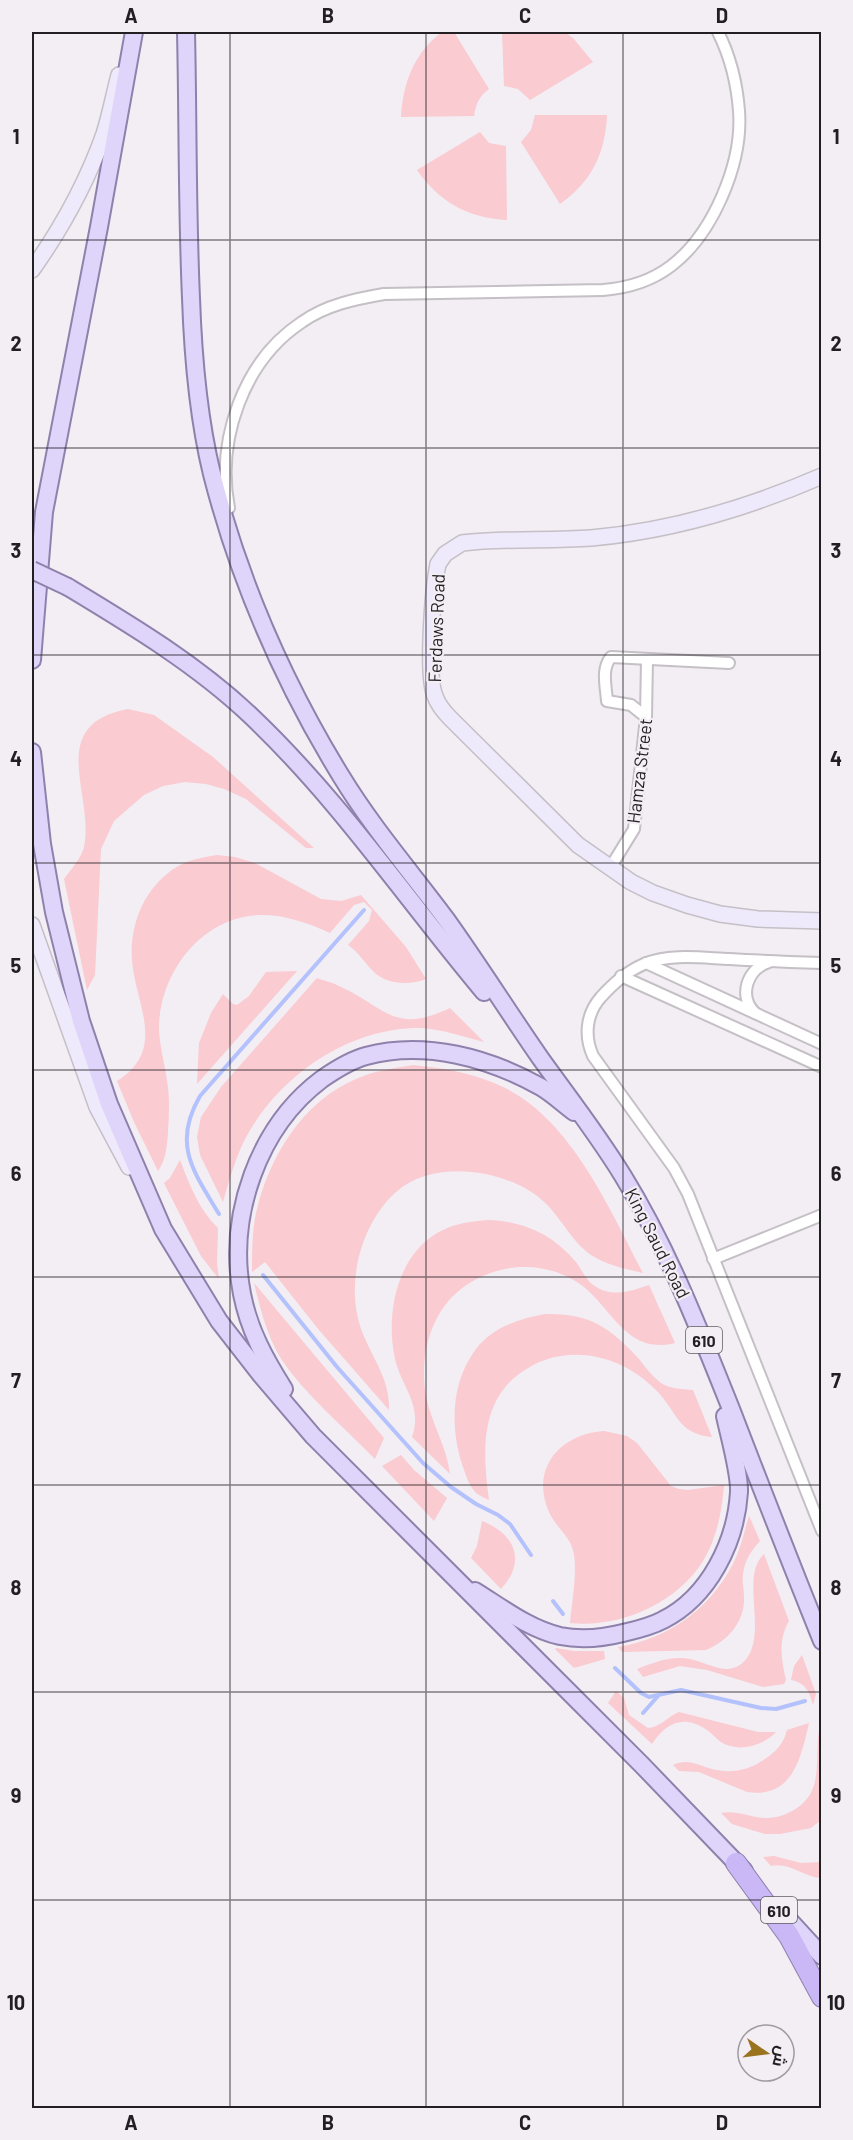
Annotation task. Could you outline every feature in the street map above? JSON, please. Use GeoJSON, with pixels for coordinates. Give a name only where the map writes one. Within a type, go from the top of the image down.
{"type":"FeatureCollection","features":[{"type":"Feature","properties":{"kind":"highway"},"geometry":{"type":"LineString","coordinates":[[736,1863],[789,1936],[822,1997]]}},
{"type":"Feature","properties":{"kind":"main road"},"geometry":{"type":"LineString","coordinates":[[32,660],[44,512],[99,227],[133,32]]}},
{"type":"Feature","properties":{"kind":"main road"},"geometry":{"type":"LineString","coordinates":[[186,32],[189,252],[193,347],[200,410],[212,474],[239,561],[282,667],[343,779],[447,921],[543,1061]]}},
{"type":"Feature","properties":{"kind":"main road"},"geometry":{"type":"LineString","coordinates":[[32,570],[68,587],[144,634],[197,671],[249,714],[309,774],[440,940],[543,1061]]}},
{"type":"Feature","properties":{"kind":"main road"},"geometry":{"type":"LineString","coordinates":[[32,752],[42,844],[50,890],[81,1021],[109,1104],[163,1229],[219,1321],[313,1436],[642,1765],[736,1863]]}},
{"type":"Feature","properties":{"kind":"main road"},"geometry":{"type":"LineString","coordinates":[[313,1436],[265,1359],[250,1326],[242,1293],[238,1254],[242,1216],[250,1181],[266,1144],[290,1109],[311,1088],[335,1070],[365,1056],[397,1051],[430,1050],[465,1056],[507,1070],[543,1088],[589,1123]]}},
{"type":"Feature","properties":{"kind":"main road","name":"King Saud Road"},"geometry":{"type":"LineString","coordinates":[[543,1061],[589,1123],[626,1180],[666,1254],[694,1315],[822,1641]]}},
{"type":"Feature","properties":{"kind":"main road"},"geometry":{"type":"LineString","coordinates":[[451,1576],[538,1629],[561,1636],[584,1638],[611,1636],[662,1621],[680,1610],[696,1595],[724,1555],[732,1536],[737,1513],[740,1489],[716,1371]]}},
{"type":"Feature","properties":{"kind":"main road","name":"610"},"geometry":{"type":"LineString","coordinates":[[736,1863],[822,1956]]}},
{"type":"Feature","properties":{"kind":"street"},"geometry":{"type":"LineString","coordinates":[[32,270],[78,193],[104,134],[133,32]]}},
{"type":"Feature","properties":{"kind":"street"},"geometry":{"type":"LineString","coordinates":[[239,561],[227,497],[226,465],[230,433],[238,404],[250,377],[268,352],[303,320],[351,300],[384,294],[628,288],[649,280],[670,266],[695,241],[725,190],[734,165],[738,138],[739,113],[735,84],[727,51],[718,32]]}},
{"type":"Feature","properties":{"kind":"street","name":"Ferdaws Road"},"geometry":{"type":"LineString","coordinates":[[822,476],[718,515],[647,530],[591,538],[462,543],[445,554],[438,564],[431,673],[434,695],[441,707],[578,845],[631,882],[653,893],[720,915],[822,921]]}},
{"type":"Feature","properties":{"kind":"street"},"geometry":{"type":"LineString","coordinates":[[646,717],[631,705],[607,701],[604,673],[606,663],[611,657],[729,663]]}},
{"type":"Feature","properties":{"kind":"street","name":"Hamza Street"},"geometry":{"type":"LineString","coordinates":[[610,868],[634,829],[646,717],[647,659]]}},
{"type":"Feature","properties":{"kind":"street"},"geometry":{"type":"LineString","coordinates":[[32,926],[97,1107],[163,1229]]}},
{"type":"Feature","properties":{"kind":"street"},"geometry":{"type":"LineString","coordinates":[[822,963],[686,958],[645,963],[621,976],[595,1004],[586,1032],[592,1056],[674,1168],[688,1194],[822,1531]]}},
{"type":"Feature","properties":{"kind":"street"},"geometry":{"type":"LineString","coordinates":[[757,1015],[750,1008],[747,1000],[748,981],[757,967],[772,961]]}},
{"type":"Feature","properties":{"kind":"street"},"geometry":{"type":"LineString","coordinates":[[645,963],[822,1044]]}},
{"type":"Feature","properties":{"kind":"street"},"geometry":{"type":"LineString","coordinates":[[621,976],[822,1067]]}},
{"type":"Feature","properties":{"kind":"street"},"geometry":{"type":"LineString","coordinates":[[713,1259],[822,1215]]}},
{"type":"Feature","properties":{"kind":"shaded area"},"geometry":{"type":"Polygon","coordinates":[[[442,32],[454,32],[489,89],[478,101],[474,116],[401,117],[407,81],[417,59],[432,40],[442,32]]]}},
{"type":"Feature","properties":{"kind":"shaded area"},"geometry":{"type":"Polygon","coordinates":[[[502,32],[565,32],[593,62],[530,100],[518,89],[504,86],[502,32]]]}},
{"type":"Feature","properties":{"kind":"shaded area"},"geometry":{"type":"Polygon","coordinates":[[[535,115],[607,115],[603,142],[595,166],[581,186],[560,204],[521,142],[531,130],[535,115]]]}},
{"type":"Feature","properties":{"kind":"shaded area"},"geometry":{"type":"Polygon","coordinates":[[[480,132],[489,143],[506,146],[507,220],[480,216],[456,206],[435,191],[417,170],[480,132]]]}},
{"type":"Feature","properties":{"kind":"shaded area"},"geometry":{"type":"Polygon","coordinates":[[[128,709],[154,715],[213,757],[314,848],[306,848],[246,799],[224,789],[185,782],[163,786],[144,795],[114,821],[101,849],[95,975],[87,990],[64,879],[78,860],[84,847],[86,827],[79,764],[80,746],[87,730],[102,717],[128,709]]]}},
{"type":"Feature","properties":{"kind":"shaded area"},"geometry":{"type":"Polygon","coordinates":[[[217,855],[255,863],[321,899],[341,901],[361,895],[406,947],[426,979],[407,983],[387,980],[375,973],[348,945],[369,921],[372,910],[364,902],[354,905],[330,933],[301,921],[271,915],[241,917],[212,930],[200,939],[180,961],[162,1002],[159,1031],[168,1087],[169,1113],[166,1153],[158,1171],[117,1081],[132,1068],[141,1055],[145,1040],[145,1025],[132,960],[134,932],[143,904],[159,881],[182,864],[217,855]]]}},
{"type":"Feature","properties":{"kind":"shaded area"},"geometry":{"type":"Polygon","coordinates":[[[297,971],[197,1084],[199,1043],[211,1013],[223,994],[237,1005],[249,996],[266,972],[297,971]]]}},
{"type":"Feature","properties":{"kind":"shaded area"},"geometry":{"type":"Polygon","coordinates":[[[317,978],[355,994],[391,1015],[402,1018],[415,1019],[431,1016],[450,1008],[484,1042],[429,1029],[394,1030],[367,1036],[342,1046],[318,1060],[275,1096],[258,1118],[241,1148],[223,1202],[200,1155],[197,1137],[201,1117],[221,1087],[317,978]]]}},
{"type":"Feature","properties":{"kind":"shaded area"},"geometry":{"type":"Polygon","coordinates":[[[413,1065],[454,1071],[484,1079],[520,1097],[544,1116],[583,1164],[600,1191],[643,1273],[610,1264],[591,1255],[543,1201],[510,1181],[491,1175],[450,1171],[412,1181],[387,1201],[372,1222],[366,1234],[356,1272],[355,1298],[358,1316],[363,1334],[387,1389],[389,1410],[319,1330],[265,1262],[252,1272],[253,1235],[256,1213],[270,1172],[279,1152],[304,1117],[319,1102],[356,1079],[413,1065]]]}},
{"type":"Feature","properties":{"kind":"shaded area"},"geometry":{"type":"Polygon","coordinates":[[[180,1160],[200,1205],[218,1228],[219,1279],[201,1256],[164,1183],[170,1178],[180,1160]]]}},
{"type":"Feature","properties":{"kind":"shaded area"},"geometry":{"type":"Polygon","coordinates":[[[488,1220],[525,1226],[547,1236],[566,1252],[589,1281],[601,1290],[615,1293],[649,1285],[675,1343],[658,1345],[643,1342],[631,1335],[589,1291],[557,1272],[535,1267],[520,1267],[489,1273],[474,1280],[452,1298],[437,1318],[428,1341],[424,1366],[425,1392],[450,1474],[412,1437],[415,1415],[398,1369],[392,1339],[395,1298],[400,1279],[409,1261],[421,1246],[437,1233],[456,1225],[488,1220]]]}},
{"type":"Feature","properties":{"kind":"shaded area"},"geometry":{"type":"Polygon","coordinates":[[[254,1283],[384,1438],[375,1459],[312,1397],[280,1357],[261,1312],[254,1283]]]}},
{"type":"Feature","properties":{"kind":"shaded area"},"geometry":{"type":"Polygon","coordinates":[[[545,1314],[574,1316],[598,1324],[618,1338],[661,1383],[672,1388],[693,1390],[712,1437],[700,1435],[684,1426],[656,1390],[642,1377],[625,1367],[590,1356],[553,1357],[519,1374],[506,1386],[497,1400],[490,1415],[485,1449],[489,1500],[476,1493],[464,1471],[456,1435],[455,1405],[462,1376],[476,1349],[490,1335],[516,1321],[545,1314]]]}},
{"type":"Feature","properties":{"kind":"shaded area"},"geometry":{"type":"Polygon","coordinates":[[[604,1431],[627,1436],[637,1443],[671,1486],[688,1490],[724,1485],[720,1514],[712,1543],[703,1561],[678,1590],[645,1610],[627,1617],[589,1624],[570,1623],[575,1580],[574,1554],[567,1538],[550,1514],[544,1498],[543,1483],[552,1457],[562,1447],[574,1439],[604,1431]]]}},
{"type":"Feature","properties":{"kind":"shaded area"},"geometry":{"type":"Polygon","coordinates":[[[401,1455],[414,1470],[447,1498],[434,1521],[382,1466],[401,1455]]]}},
{"type":"Feature","properties":{"kind":"shaded area"},"geometry":{"type":"Polygon","coordinates":[[[749,1516],[760,1541],[745,1565],[744,1606],[734,1630],[706,1650],[622,1652],[618,1647],[637,1643],[673,1628],[704,1604],[728,1573],[739,1550],[749,1516]]]}},
{"type":"Feature","properties":{"kind":"shaded area"},"geometry":{"type":"Polygon","coordinates":[[[482,1521],[503,1533],[514,1549],[514,1568],[501,1589],[471,1558],[477,1546],[482,1521]]]}},
{"type":"Feature","properties":{"kind":"shaded area"},"geometry":{"type":"Polygon","coordinates":[[[764,1554],[789,1621],[782,1642],[786,1680],[784,1684],[763,1687],[707,1670],[680,1666],[643,1677],[637,1669],[665,1659],[691,1659],[725,1669],[740,1665],[747,1658],[755,1633],[754,1576],[757,1564],[764,1554]]]}},
{"type":"Feature","properties":{"kind":"shaded area"},"geometry":{"type":"Polygon","coordinates":[[[556,1648],[574,1651],[604,1651],[605,1659],[574,1668],[556,1648]]]}},
{"type":"Feature","properties":{"kind":"shaded area"},"geometry":{"type":"Polygon","coordinates":[[[802,1655],[816,1694],[813,1705],[806,1688],[791,1680],[794,1666],[802,1655]]]}},
{"type":"Feature","properties":{"kind":"shaded area"},"geometry":{"type":"Polygon","coordinates":[[[616,1691],[624,1698],[629,1715],[648,1728],[657,1726],[679,1712],[758,1732],[776,1732],[757,1744],[735,1747],[721,1742],[698,1725],[683,1722],[669,1726],[652,1744],[608,1703],[616,1691]]]}},
{"type":"Feature","properties":{"kind":"shaded area"},"geometry":{"type":"Polygon","coordinates":[[[821,1722],[821,1820],[811,1828],[780,1834],[765,1834],[732,1824],[721,1813],[761,1818],[775,1817],[794,1810],[806,1800],[815,1780],[821,1722]]]}},
{"type":"Feature","properties":{"kind":"shaded area"},"geometry":{"type":"Polygon","coordinates":[[[809,1723],[798,1762],[785,1782],[775,1789],[747,1792],[699,1772],[679,1771],[673,1765],[688,1762],[726,1771],[747,1768],[759,1763],[776,1750],[782,1743],[787,1730],[809,1723]]]}},
{"type":"Feature","properties":{"kind":"shaded area"},"geometry":{"type":"Polygon","coordinates":[[[774,1856],[801,1863],[821,1862],[821,1878],[784,1866],[771,1866],[763,1857],[774,1856]]]}},
{"type":"Feature","properties":{"kind":"waterway"},"geometry":{"type":"LineString","coordinates":[[219,1214],[201,1184],[189,1157],[188,1129],[200,1096],[364,910]]}},
{"type":"Feature","properties":{"kind":"waterway"},"geometry":{"type":"LineString","coordinates":[[263,1275],[337,1367],[423,1463],[451,1487],[510,1524],[531,1555]]}},
{"type":"Feature","properties":{"kind":"waterway"},"geometry":{"type":"LineString","coordinates":[[553,1601],[563,1614]]}},
{"type":"Feature","properties":{"kind":"waterway"},"geometry":{"type":"LineString","coordinates":[[615,1668],[641,1693],[649,1697],[681,1690],[761,1708],[776,1709],[805,1701]]}},
{"type":"Feature","properties":{"kind":"waterway"},"geometry":{"type":"LineString","coordinates":[[643,1713],[658,1696]]}}]}
